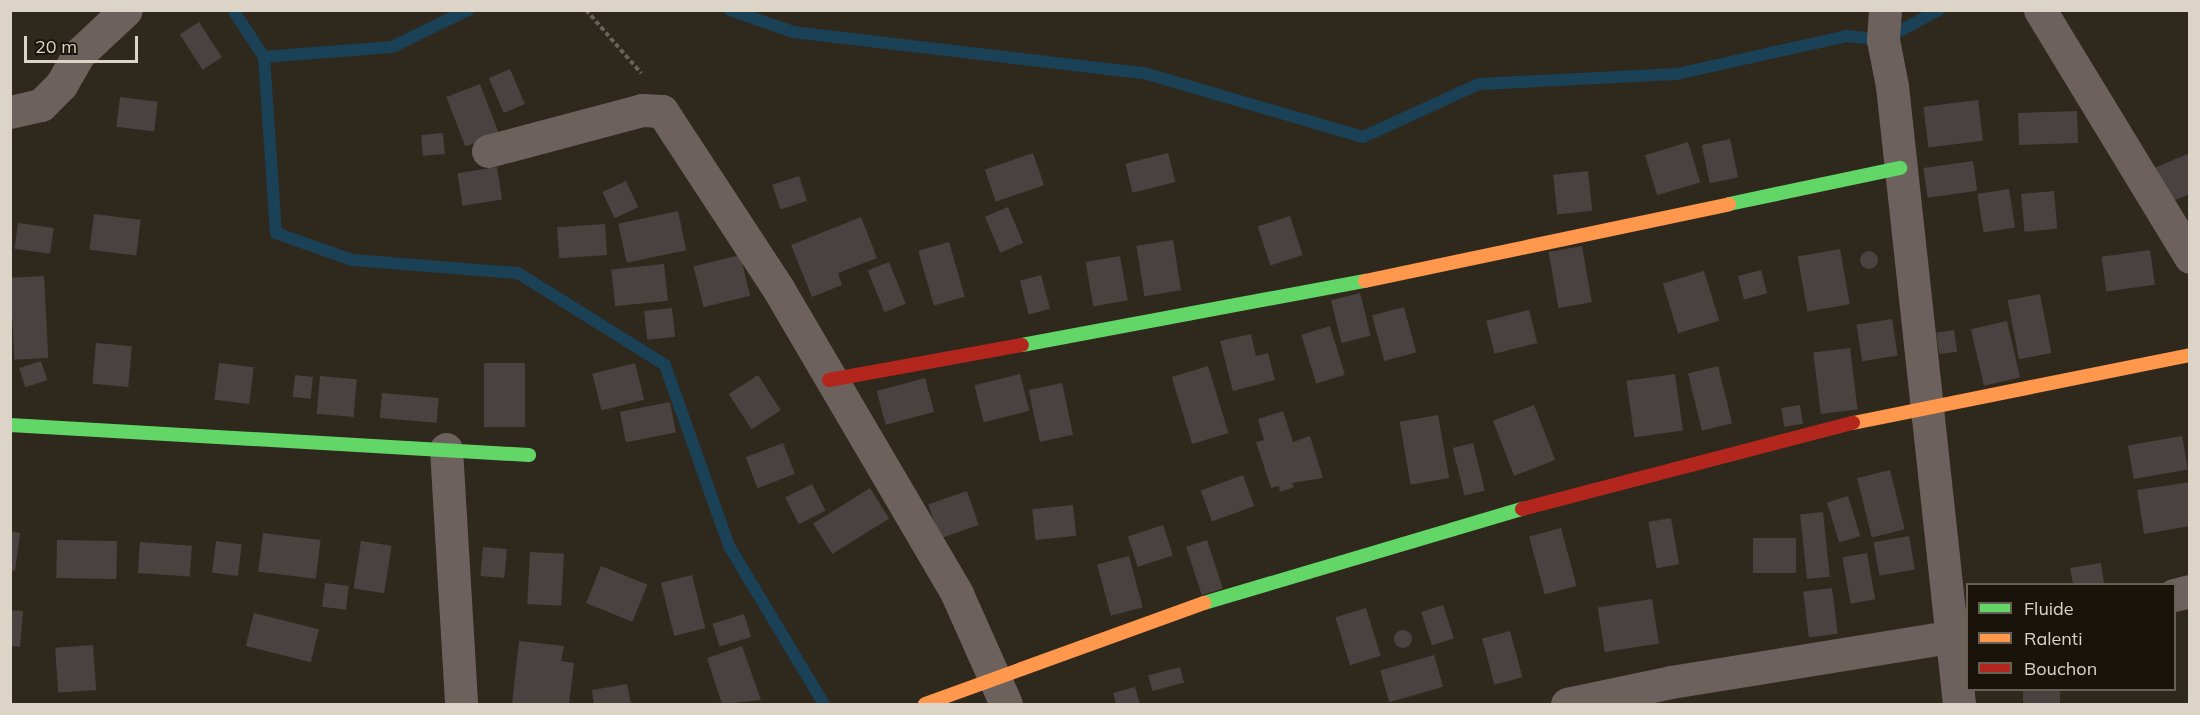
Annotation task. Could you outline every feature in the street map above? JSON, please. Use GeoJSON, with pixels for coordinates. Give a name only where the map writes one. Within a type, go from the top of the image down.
{"type":"FeatureCollection","features":[{"type":"Feature","properties":{"kind":"street"},"geometry":{"type":"LineString","coordinates":[[10,112],[41,105],[61,85],[79,54],[126,10]]}},
{"type":"Feature","properties":{"kind":"street"},"geometry":{"type":"LineString","coordinates":[[1885,10],[1882,40],[1900,168],[1927,404],[1960,636],[1959,705]]}},
{"type":"Feature","properties":{"kind":"street"},"geometry":{"type":"LineString","coordinates":[[2040,10],[2190,257]]}},
{"type":"Feature","properties":{"kind":"street"},"geometry":{"type":"LineString","coordinates":[[488,151],[651,109],[662,111],[696,157],[957,594],[1002,693]]}},
{"type":"Feature","properties":{"kind":"street"},"geometry":{"type":"LineString","coordinates":[[829,380],[1281,299],[1900,168]]}},
{"type":"Feature","properties":{"kind":"street"},"geometry":{"type":"LineString","coordinates":[[925,705],[1002,693],[1192,607],[1487,518],[1927,404],[2190,355]]}},
{"type":"Feature","properties":{"kind":"street"},"geometry":{"type":"LineString","coordinates":[[10,425],[529,455]]}},
{"type":"Feature","properties":{"kind":"street"},"geometry":{"type":"LineString","coordinates":[[446,449],[461,705]]}},
{"type":"Feature","properties":{"kind":"street"},"geometry":{"type":"LineString","coordinates":[[1566,705],[1671,682],[1960,636]]}},
{"type":"Feature","properties":{"kind":"path"},"geometry":{"type":"LineString","coordinates":[[586,10],[649,80],[651,109]]}},
{"type":"Feature","properties":{"kind":"building"},"geometry":{"type":"Polygon","coordinates":[[[199,22],[222,57],[203,70],[180,35],[199,22]]]}},
{"type":"Feature","properties":{"kind":"building"},"geometry":{"type":"Polygon","coordinates":[[[510,69],[525,104],[504,113],[489,78],[510,69]]]}},
{"type":"Feature","properties":{"kind":"building"},"geometry":{"type":"Polygon","coordinates":[[[480,84],[499,133],[465,146],[446,97],[480,84]]]}},
{"type":"Feature","properties":{"kind":"building"},"geometry":{"type":"Polygon","coordinates":[[[120,97],[158,102],[154,131],[116,127],[120,97]]]}},
{"type":"Feature","properties":{"kind":"building"},"geometry":{"type":"Polygon","coordinates":[[[1978,100],[1983,141],[1928,147],[1923,107],[1978,100]]]}},
{"type":"Feature","properties":{"kind":"building"},"geometry":{"type":"Polygon","coordinates":[[[2077,111],[2078,143],[2019,145],[2018,113],[2077,111]]]}},
{"type":"Feature","properties":{"kind":"building"},"geometry":{"type":"Polygon","coordinates":[[[443,133],[445,154],[423,156],[421,135],[443,133]]]}},
{"type":"Feature","properties":{"kind":"building"},"geometry":{"type":"Polygon","coordinates":[[[1730,139],[1738,177],[1710,183],[1702,145],[1730,139]]]}},
{"type":"Feature","properties":{"kind":"building"},"geometry":{"type":"Polygon","coordinates":[[[1688,142],[1700,182],[1657,195],[1645,155],[1688,142]]]}},
{"type":"Feature","properties":{"kind":"building"},"geometry":{"type":"Polygon","coordinates":[[[1033,153],[1044,185],[996,202],[985,170],[1033,153]]]}},
{"type":"Feature","properties":{"kind":"building"},"geometry":{"type":"Polygon","coordinates":[[[1168,153],[1175,182],[1133,193],[1125,164],[1168,153]]]}},
{"type":"Feature","properties":{"kind":"building"},"geometry":{"type":"Polygon","coordinates":[[[2190,153],[2190,194],[2170,202],[2154,168],[2190,153]]]}},
{"type":"Feature","properties":{"kind":"building"},"geometry":{"type":"Polygon","coordinates":[[[1973,161],[1977,191],[1928,198],[1923,168],[1973,161]]]}},
{"type":"Feature","properties":{"kind":"building"},"geometry":{"type":"Polygon","coordinates":[[[497,167],[502,200],[463,206],[457,173],[497,167]]]}},
{"type":"Feature","properties":{"kind":"building"},"geometry":{"type":"Polygon","coordinates":[[[1588,171],[1592,211],[1557,214],[1553,175],[1588,171]]]}},
{"type":"Feature","properties":{"kind":"building"},"geometry":{"type":"Polygon","coordinates":[[[799,176],[807,201],[780,209],[772,185],[799,176]]]}},
{"type":"Feature","properties":{"kind":"building"},"geometry":{"type":"Polygon","coordinates":[[[626,181],[638,207],[615,218],[602,192],[626,181]]]}},
{"type":"Feature","properties":{"kind":"building"},"geometry":{"type":"Polygon","coordinates":[[[2009,189],[2015,228],[1983,233],[1977,194],[2009,189]]]}},
{"type":"Feature","properties":{"kind":"building"},"geometry":{"type":"Polygon","coordinates":[[[2054,191],[2057,229],[2024,232],[2021,194],[2054,191]]]}},
{"type":"Feature","properties":{"kind":"building"},"geometry":{"type":"Polygon","coordinates":[[[1008,207],[1023,243],[1000,253],[985,217],[1008,207]]]}},
{"type":"Feature","properties":{"kind":"building"},"geometry":{"type":"Polygon","coordinates":[[[678,211],[686,250],[627,263],[618,224],[678,211]]]}},
{"type":"Feature","properties":{"kind":"building"},"geometry":{"type":"Polygon","coordinates":[[[94,214],[141,220],[136,255],[90,250],[94,214]]]}},
{"type":"Feature","properties":{"kind":"building"},"geometry":{"type":"Polygon","coordinates":[[[1290,216],[1303,255],[1270,265],[1258,227],[1290,216]]]}},
{"type":"Feature","properties":{"kind":"building"},"geometry":{"type":"Polygon","coordinates":[[[861,217],[877,258],[838,273],[842,285],[812,297],[791,245],[861,217]]]}},
{"type":"Feature","properties":{"kind":"building"},"geometry":{"type":"Polygon","coordinates":[[[18,223],[54,228],[50,254],[14,249],[18,223]]]}},
{"type":"Feature","properties":{"kind":"building"},"geometry":{"type":"Polygon","coordinates":[[[605,224],[607,255],[559,258],[557,227],[605,224]]]}},
{"type":"Feature","properties":{"kind":"building"},"geometry":{"type":"Polygon","coordinates":[[[1173,240],[1181,290],[1144,296],[1136,246],[1173,240]]]}},
{"type":"Feature","properties":{"kind":"building"},"geometry":{"type":"Polygon","coordinates":[[[949,242],[965,297],[934,306],[918,251],[949,242]]]}},
{"type":"Feature","properties":{"kind":"building"},"geometry":{"type":"Polygon","coordinates":[[[1582,246],[1592,302],[1558,308],[1549,252],[1582,246]]]}},
{"type":"Feature","properties":{"kind":"building"},"geometry":{"type":"Polygon","coordinates":[[[1840,249],[1850,304],[1807,312],[1798,256],[1840,249]]]}},
{"type":"Feature","properties":{"kind":"building"},"geometry":{"type":"Polygon","coordinates":[[[2150,250],[2155,285],[2106,291],[2101,257],[2150,250]]]}},
{"type":"Feature","properties":{"kind":"building"},"geometry":{"type":"Polygon","coordinates":[[[1869,251],[1875,254],[1878,260],[1875,266],[1869,269],[1863,266],[1860,260],[1863,254],[1869,251]]]}},
{"type":"Feature","properties":{"kind":"building"},"geometry":{"type":"Polygon","coordinates":[[[740,255],[750,296],[704,307],[693,267],[740,255]]]}},
{"type":"Feature","properties":{"kind":"building"},"geometry":{"type":"Polygon","coordinates":[[[1120,256],[1128,300],[1093,306],[1086,262],[1120,256]]]}},
{"type":"Feature","properties":{"kind":"building"},"geometry":{"type":"Polygon","coordinates":[[[889,262],[906,304],[885,312],[868,271],[889,262]]]}},
{"type":"Feature","properties":{"kind":"building"},"geometry":{"type":"Polygon","coordinates":[[[664,264],[668,301],[615,306],[611,270],[664,264]]]}},
{"type":"Feature","properties":{"kind":"building"},"geometry":{"type":"Polygon","coordinates":[[[1761,270],[1767,293],[1744,299],[1738,276],[1761,270]]]}},
{"type":"Feature","properties":{"kind":"building"},"geometry":{"type":"Polygon","coordinates":[[[1704,271],[1719,321],[1678,333],[1663,284],[1704,271]]]}},
{"type":"Feature","properties":{"kind":"building"},"geometry":{"type":"Polygon","coordinates":[[[1041,275],[1050,309],[1029,315],[1020,281],[1041,275]]]}},
{"type":"Feature","properties":{"kind":"building"},"geometry":{"type":"Polygon","coordinates":[[[44,276],[48,358],[14,360],[10,278],[44,276]]]}},
{"type":"Feature","properties":{"kind":"building"},"geometry":{"type":"Polygon","coordinates":[[[1360,293],[1371,336],[1342,343],[1331,300],[1360,293]]]}},
{"type":"Feature","properties":{"kind":"building"},"geometry":{"type":"Polygon","coordinates":[[[2040,294],[2051,353],[2019,359],[2008,300],[2040,294]]]}},
{"type":"Feature","properties":{"kind":"building"},"geometry":{"type":"Polygon","coordinates":[[[1404,307],[1416,352],[1384,361],[1372,316],[1404,307]]]}},
{"type":"Feature","properties":{"kind":"building"},"geometry":{"type":"Polygon","coordinates":[[[672,308],[675,337],[647,340],[644,311],[672,308]]]}},
{"type":"Feature","properties":{"kind":"building"},"geometry":{"type":"Polygon","coordinates":[[[1529,310],[1537,343],[1495,354],[1486,321],[1529,310]]]}},
{"type":"Feature","properties":{"kind":"building"},"geometry":{"type":"Polygon","coordinates":[[[1892,319],[1898,356],[1862,361],[1856,325],[1892,319]]]}},
{"type":"Feature","properties":{"kind":"building"},"geometry":{"type":"Polygon","coordinates":[[[2007,321],[2020,378],[1984,386],[1971,329],[2007,321]]]}},
{"type":"Feature","properties":{"kind":"building"},"geometry":{"type":"Polygon","coordinates":[[[1330,326],[1345,375],[1316,384],[1301,335],[1330,326]]]}},
{"type":"Feature","properties":{"kind":"building"},"geometry":{"type":"Polygon","coordinates":[[[1954,330],[1957,352],[1939,354],[1936,333],[1954,330]]]}},
{"type":"Feature","properties":{"kind":"building"},"geometry":{"type":"Polygon","coordinates":[[[1251,334],[1256,356],[1268,353],[1275,380],[1233,391],[1220,341],[1251,334]]]}},
{"type":"Feature","properties":{"kind":"building"},"geometry":{"type":"Polygon","coordinates":[[[96,343],[132,346],[128,387],[92,384],[96,343]]]}},
{"type":"Feature","properties":{"kind":"building"},"geometry":{"type":"Polygon","coordinates":[[[1850,348],[1858,410],[1821,414],[1813,353],[1850,348]]]}},
{"type":"Feature","properties":{"kind":"building"},"geometry":{"type":"Polygon","coordinates":[[[41,361],[47,380],[25,387],[19,368],[41,361]]]}},
{"type":"Feature","properties":{"kind":"building"},"geometry":{"type":"Polygon","coordinates":[[[219,363],[254,367],[249,404],[214,400],[219,363]]]}},
{"type":"Feature","properties":{"kind":"building"},"geometry":{"type":"Polygon","coordinates":[[[484,363],[525,363],[525,427],[484,427],[484,363]]]}},
{"type":"Feature","properties":{"kind":"building"},"geometry":{"type":"Polygon","coordinates":[[[635,363],[644,400],[602,411],[592,374],[635,363]]]}},
{"type":"Feature","properties":{"kind":"building"},"geometry":{"type":"Polygon","coordinates":[[[1208,366],[1228,433],[1192,444],[1172,377],[1208,366]]]}},
{"type":"Feature","properties":{"kind":"building"},"geometry":{"type":"Polygon","coordinates":[[[1718,366],[1732,423],[1702,431],[1688,373],[1718,366]]]}},
{"type":"Feature","properties":{"kind":"building"},"geometry":{"type":"Polygon","coordinates":[[[1020,374],[1029,411],[984,422],[974,385],[1020,374]]]}},
{"type":"Feature","properties":{"kind":"building"},"geometry":{"type":"Polygon","coordinates":[[[1675,374],[1683,430],[1634,437],[1626,381],[1675,374]]]}},
{"type":"Feature","properties":{"kind":"building"},"geometry":{"type":"Polygon","coordinates":[[[295,375],[313,377],[311,399],[293,397],[295,375]]]}},
{"type":"Feature","properties":{"kind":"building"},"geometry":{"type":"Polygon","coordinates":[[[758,375],[781,410],[752,429],[729,394],[758,375]]]}},
{"type":"Feature","properties":{"kind":"building"},"geometry":{"type":"Polygon","coordinates":[[[320,376],[357,379],[354,417],[317,414],[320,376]]]}},
{"type":"Feature","properties":{"kind":"building"},"geometry":{"type":"Polygon","coordinates":[[[925,378],[934,412],[886,425],[877,391],[925,378]]]}},
{"type":"Feature","properties":{"kind":"building"},"geometry":{"type":"Polygon","coordinates":[[[1062,383],[1073,435],[1040,442],[1029,390],[1062,383]]]}},
{"type":"Feature","properties":{"kind":"building"},"geometry":{"type":"Polygon","coordinates":[[[382,393],[439,398],[437,423],[380,418],[382,393]]]}},
{"type":"Feature","properties":{"kind":"building"},"geometry":{"type":"Polygon","coordinates":[[[670,402],[676,432],[626,442],[620,412],[670,402]]]}},
{"type":"Feature","properties":{"kind":"building"},"geometry":{"type":"Polygon","coordinates":[[[1534,405],[1555,460],[1514,476],[1493,421],[1534,405]]]}},
{"type":"Feature","properties":{"kind":"building"},"geometry":{"type":"Polygon","coordinates":[[[1800,405],[1803,424],[1784,427],[1781,408],[1800,405]]]}},
{"type":"Feature","properties":{"kind":"building"},"geometry":{"type":"Polygon","coordinates":[[[1283,411],[1293,442],[1310,436],[1323,478],[1292,483],[1294,487],[1280,492],[1279,486],[1271,488],[1256,442],[1264,440],[1258,419],[1283,411]]]}},
{"type":"Feature","properties":{"kind":"building"},"geometry":{"type":"Polygon","coordinates":[[[1438,415],[1449,478],[1411,485],[1400,422],[1438,415]]]}},
{"type":"Feature","properties":{"kind":"building"},"geometry":{"type":"Polygon","coordinates":[[[2182,436],[2188,469],[2134,479],[2128,446],[2182,436]]]}},
{"type":"Feature","properties":{"kind":"building"},"geometry":{"type":"Polygon","coordinates":[[[783,443],[795,474],[757,488],[746,457],[783,443]]]}},
{"type":"Feature","properties":{"kind":"building"},"geometry":{"type":"Polygon","coordinates":[[[1473,443],[1485,491],[1464,496],[1453,448],[1473,443]]]}},
{"type":"Feature","properties":{"kind":"building"},"geometry":{"type":"Polygon","coordinates":[[[1890,470],[1905,529],[1872,537],[1857,478],[1890,470]]]}},
{"type":"Feature","properties":{"kind":"building"},"geometry":{"type":"Polygon","coordinates":[[[1243,475],[1254,506],[1212,521],[1201,490],[1243,475]]]}},
{"type":"Feature","properties":{"kind":"building"},"geometry":{"type":"Polygon","coordinates":[[[2190,482],[2190,526],[2144,534],[2137,490],[2190,482]]]}},
{"type":"Feature","properties":{"kind":"building"},"geometry":{"type":"Polygon","coordinates":[[[812,484],[826,511],[799,524],[785,498],[812,484]]]}},
{"type":"Feature","properties":{"kind":"building"},"geometry":{"type":"Polygon","coordinates":[[[870,488],[889,519],[832,554],[813,524],[870,488]]]}},
{"type":"Feature","properties":{"kind":"building"},"geometry":{"type":"Polygon","coordinates":[[[967,491],[979,525],[940,538],[928,504],[967,491]]]}},
{"type":"Feature","properties":{"kind":"building"},"geometry":{"type":"Polygon","coordinates":[[[1848,496],[1860,536],[1839,543],[1827,502],[1848,496]]]}},
{"type":"Feature","properties":{"kind":"building"},"geometry":{"type":"Polygon","coordinates":[[[1073,505],[1076,536],[1035,540],[1032,509],[1073,505]]]}},
{"type":"Feature","properties":{"kind":"building"},"geometry":{"type":"Polygon","coordinates":[[[1823,512],[1830,577],[1807,579],[1800,514],[1823,512]]]}},
{"type":"Feature","properties":{"kind":"building"},"geometry":{"type":"Polygon","coordinates":[[[1671,518],[1679,564],[1657,568],[1648,522],[1671,518]]]}},
{"type":"Feature","properties":{"kind":"building"},"geometry":{"type":"Polygon","coordinates":[[[1163,525],[1173,555],[1138,567],[1128,536],[1163,525]]]}},
{"type":"Feature","properties":{"kind":"building"},"geometry":{"type":"Polygon","coordinates":[[[1561,528],[1577,586],[1545,594],[1529,537],[1561,528]]]}},
{"type":"Feature","properties":{"kind":"building"},"geometry":{"type":"Polygon","coordinates":[[[10,531],[20,533],[15,571],[10,570],[10,531]]]}},
{"type":"Feature","properties":{"kind":"building"},"geometry":{"type":"Polygon","coordinates":[[[263,533],[321,540],[316,579],[258,572],[263,533]]]}},
{"type":"Feature","properties":{"kind":"building"},"geometry":{"type":"Polygon","coordinates":[[[1909,536],[1915,569],[1879,576],[1874,542],[1909,536]]]}},
{"type":"Feature","properties":{"kind":"building"},"geometry":{"type":"Polygon","coordinates":[[[1753,538],[1796,538],[1796,573],[1753,573],[1753,538]]]}},
{"type":"Feature","properties":{"kind":"building"},"geometry":{"type":"Polygon","coordinates":[[[57,540],[117,541],[116,579],[56,578],[57,540]]]}},
{"type":"Feature","properties":{"kind":"building"},"geometry":{"type":"Polygon","coordinates":[[[1207,540],[1223,589],[1202,595],[1186,547],[1207,540]]]}},
{"type":"Feature","properties":{"kind":"building"},"geometry":{"type":"Polygon","coordinates":[[[216,541],[242,544],[238,576],[212,573],[216,541]]]}},
{"type":"Feature","properties":{"kind":"building"},"geometry":{"type":"Polygon","coordinates":[[[361,541],[392,546],[384,593],[353,588],[361,541]]]}},
{"type":"Feature","properties":{"kind":"building"},"geometry":{"type":"Polygon","coordinates":[[[140,542],[192,546],[190,577],[138,573],[140,542]]]}},
{"type":"Feature","properties":{"kind":"building"},"geometry":{"type":"Polygon","coordinates":[[[483,547],[507,549],[504,578],[480,576],[483,547]]]}},
{"type":"Feature","properties":{"kind":"building"},"geometry":{"type":"Polygon","coordinates":[[[530,552],[564,554],[561,606],[527,604],[530,552]]]}},
{"type":"Feature","properties":{"kind":"building"},"geometry":{"type":"Polygon","coordinates":[[[1867,553],[1875,599],[1851,604],[1842,557],[1867,553]]]}},
{"type":"Feature","properties":{"kind":"building"},"geometry":{"type":"Polygon","coordinates":[[[1129,556],[1143,607],[1111,616],[1097,565],[1129,556]]]}},
{"type":"Feature","properties":{"kind":"building"},"geometry":{"type":"Polygon","coordinates":[[[2101,563],[2104,583],[2073,583],[2070,568],[2101,563]]]}},
{"type":"Feature","properties":{"kind":"building"},"geometry":{"type":"Polygon","coordinates":[[[601,566],[647,585],[632,622],[586,603],[601,566]]]}},
{"type":"Feature","properties":{"kind":"building"},"geometry":{"type":"Polygon","coordinates":[[[692,575],[705,628],[674,636],[661,583],[692,575]]]}},
{"type":"Feature","properties":{"kind":"building"},"geometry":{"type":"Polygon","coordinates":[[[325,583],[349,586],[346,610],[322,607],[325,583]]]}},
{"type":"Feature","properties":{"kind":"building"},"geometry":{"type":"Polygon","coordinates":[[[1832,588],[1838,634],[1809,637],[1803,592],[1832,588]]]}},
{"type":"Feature","properties":{"kind":"building"},"geometry":{"type":"Polygon","coordinates":[[[1652,599],[1659,643],[1605,652],[1598,608],[1652,599]]]}},
{"type":"Feature","properties":{"kind":"building"},"geometry":{"type":"Polygon","coordinates":[[[1443,605],[1454,638],[1432,645],[1421,612],[1443,605]]]}},
{"type":"Feature","properties":{"kind":"building"},"geometry":{"type":"Polygon","coordinates":[[[1366,608],[1381,656],[1350,665],[1335,617],[1366,608]]]}},
{"type":"Feature","properties":{"kind":"building"},"geometry":{"type":"Polygon","coordinates":[[[10,610],[23,611],[20,647],[10,646],[10,610]]]}},
{"type":"Feature","properties":{"kind":"building"},"geometry":{"type":"Polygon","coordinates":[[[254,613],[319,629],[311,662],[246,646],[254,613]]]}},
{"type":"Feature","properties":{"kind":"building"},"geometry":{"type":"Polygon","coordinates":[[[744,614],[751,637],[719,647],[712,624],[744,614]]]}},
{"type":"Feature","properties":{"kind":"building"},"geometry":{"type":"Polygon","coordinates":[[[1403,630],[1409,633],[1412,639],[1409,645],[1403,648],[1397,645],[1394,639],[1397,633],[1403,630]]]}},
{"type":"Feature","properties":{"kind":"building"},"geometry":{"type":"Polygon","coordinates":[[[1510,631],[1522,677],[1494,685],[1482,639],[1510,631]]]}},
{"type":"Feature","properties":{"kind":"building"},"geometry":{"type":"Polygon","coordinates":[[[519,641],[564,646],[561,661],[574,663],[569,704],[512,704],[519,641]]]}},
{"type":"Feature","properties":{"kind":"building"},"geometry":{"type":"Polygon","coordinates":[[[93,645],[96,690],[58,693],[55,648],[93,645]]]}},
{"type":"Feature","properties":{"kind":"building"},"geometry":{"type":"Polygon","coordinates":[[[742,646],[761,700],[722,704],[707,658],[742,646]]]}},
{"type":"Feature","properties":{"kind":"building"},"geometry":{"type":"Polygon","coordinates":[[[1434,655],[1443,687],[1389,702],[1380,670],[1434,655]]]}},
{"type":"Feature","properties":{"kind":"building"},"geometry":{"type":"Polygon","coordinates":[[[1180,667],[1184,682],[1152,691],[1148,676],[1180,667]]]}},
{"type":"Feature","properties":{"kind":"building"},"geometry":{"type":"Polygon","coordinates":[[[627,684],[631,704],[594,704],[592,690],[627,684]]]}},
{"type":"Feature","properties":{"kind":"building"},"geometry":{"type":"Polygon","coordinates":[[[1135,687],[1140,704],[1116,704],[1113,693],[1135,687]]]}},
{"type":"Feature","properties":{"kind":"building"},"geometry":{"type":"Polygon","coordinates":[[[2023,691],[2060,691],[2060,704],[2023,704],[2023,691]]]}},
{"type":"Feature","properties":{"kind":"waterway"},"geometry":{"type":"LineString","coordinates":[[233,10],[264,57],[276,233],[352,260],[518,273],[665,365],[729,546],[824,704]]}},
{"type":"Feature","properties":{"kind":"waterway"},"geometry":{"type":"LineString","coordinates":[[264,57],[392,47],[468,10]]}},
{"type":"Feature","properties":{"kind":"waterway"},"geometry":{"type":"LineString","coordinates":[[730,10],[793,32],[1144,73],[1363,137],[1479,84],[1677,74],[1847,36],[1883,40],[1939,10]]}},
{"type":"Feature","properties":{"kind":"traffic: fast"},"geometry":{"type":"LineString","coordinates":[[1729,204],[1900,168]]}},
{"type":"Feature","properties":{"kind":"traffic: fast"},"geometry":{"type":"LineString","coordinates":[[1022,345],[1365,281]]}},
{"type":"Feature","properties":{"kind":"traffic: fast"},"geometry":{"type":"LineString","coordinates":[[10,425],[529,455]]}},
{"type":"Feature","properties":{"kind":"traffic: fast"},"geometry":{"type":"LineString","coordinates":[[1204,603],[1522,509]]}},
{"type":"Feature","properties":{"kind":"traffic: slow"},"geometry":{"type":"LineString","coordinates":[[1365,281],[1729,204]]}},
{"type":"Feature","properties":{"kind":"traffic: slow"},"geometry":{"type":"LineString","coordinates":[[1853,423],[2190,355]]}},
{"type":"Feature","properties":{"kind":"traffic: slow"},"geometry":{"type":"LineString","coordinates":[[925,704],[1204,603]]}},
{"type":"Feature","properties":{"kind":"traffic: jam"},"geometry":{"type":"LineString","coordinates":[[829,380],[1022,345]]}},
{"type":"Feature","properties":{"kind":"traffic: jam"},"geometry":{"type":"LineString","coordinates":[[1522,509],[1853,423]]}}]}
